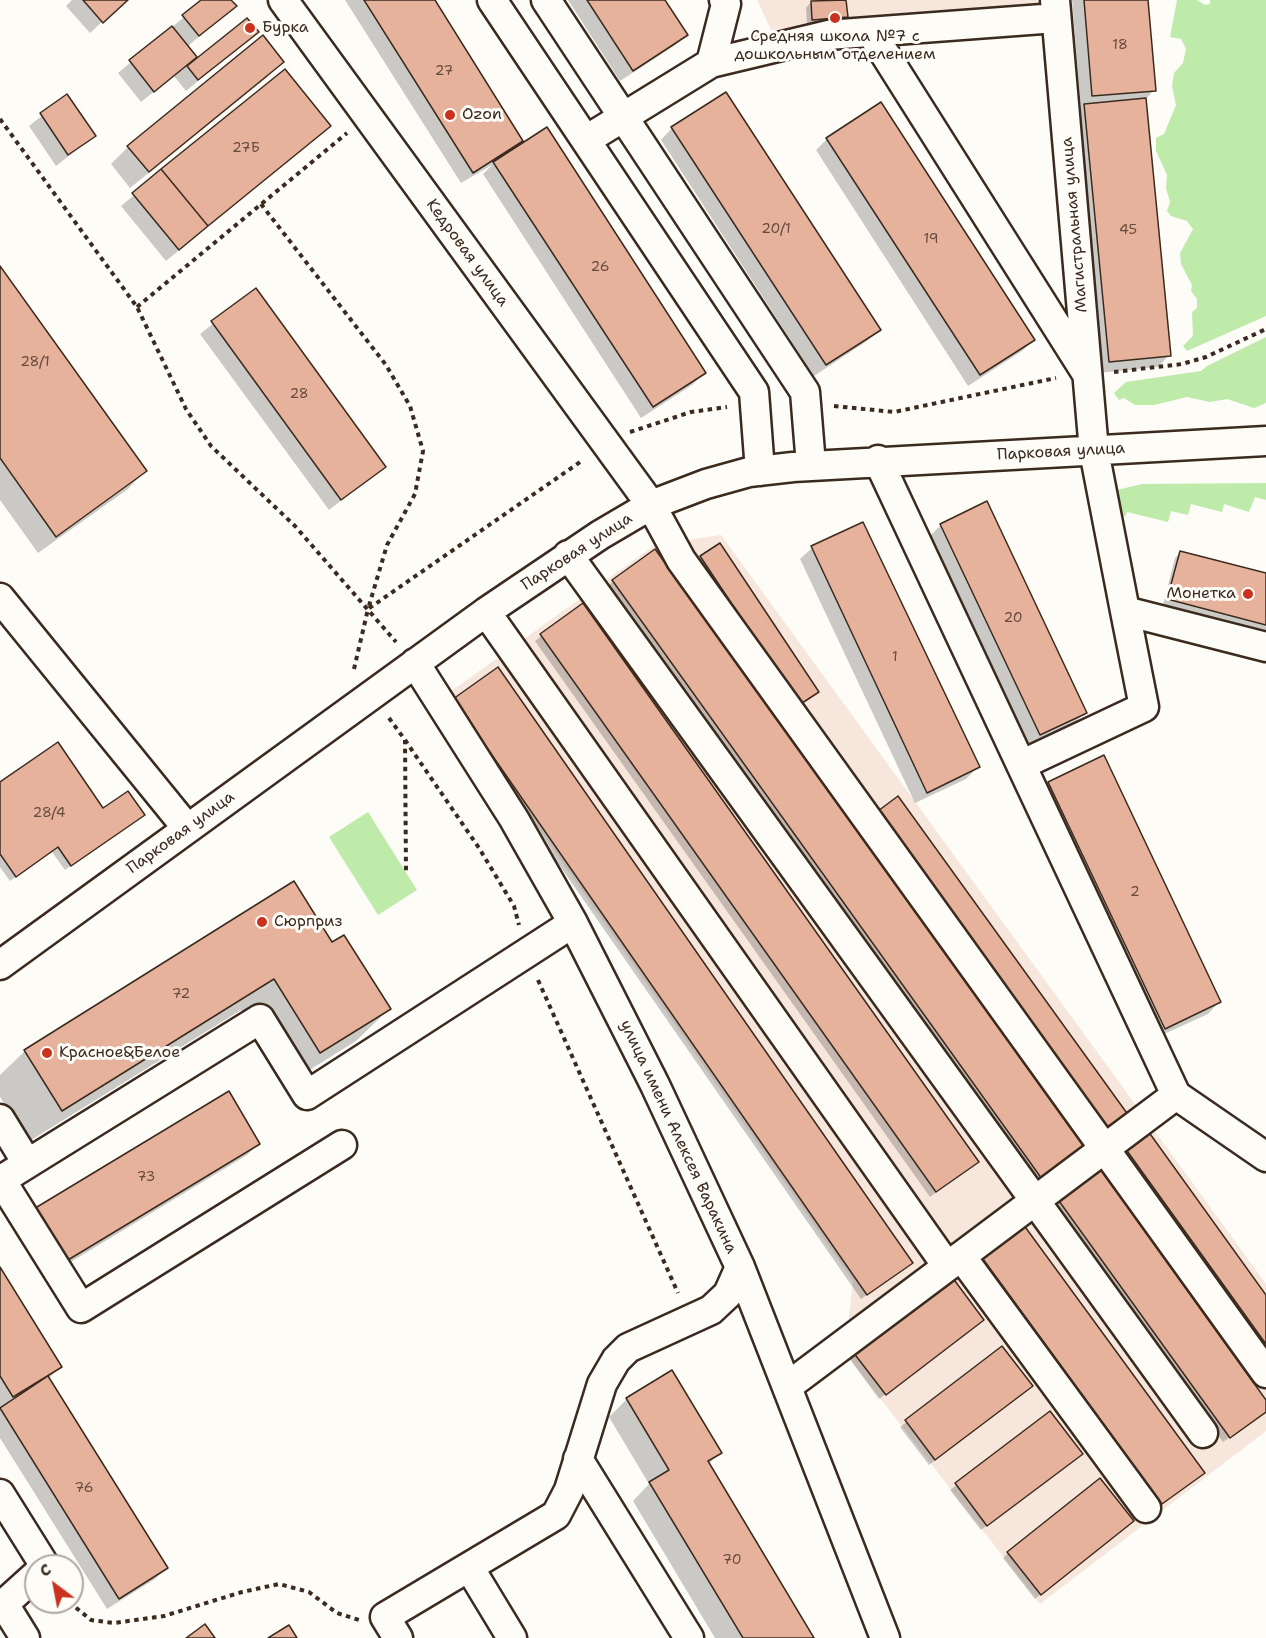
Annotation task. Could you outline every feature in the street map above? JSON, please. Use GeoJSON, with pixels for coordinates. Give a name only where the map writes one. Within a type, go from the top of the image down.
{"type":"FeatureCollection","features":[{"type":"Feature","properties":{"kind":"street","name":"Кедровая улица"},"geometry":{"type":"LineString","coordinates":[[283,0],[651,505],[681,560],[1266,1372]]}},
{"type":"Feature","properties":{"kind":"street"},"geometry":{"type":"LineString","coordinates":[[492,0],[754,392],[760,471]]}},
{"type":"Feature","properties":{"kind":"street"},"geometry":{"type":"LineString","coordinates":[[546,0],[805,392],[811,465]]}},
{"type":"Feature","properties":{"kind":"street"},"geometry":{"type":"LineString","coordinates":[[711,63],[726,4],[724,0]]}},
{"type":"Feature","properties":{"kind":"street"},"geometry":{"type":"LineString","coordinates":[[586,140],[711,63],[828,35],[871,32],[1056,9]]}},
{"type":"Feature","properties":{"kind":"street","name":"Магистральная улица"},"geometry":{"type":"LineString","coordinates":[[1021,765],[1144,707],[1125,611],[1116,520],[1094,451],[1056,9]]}},
{"type":"Feature","properties":{"kind":"street"},"geometry":{"type":"LineString","coordinates":[[871,32],[1088,375]]}},
{"type":"Feature","properties":{"kind":"street","name":"Парковая улица"},"geometry":{"type":"LineString","coordinates":[[1,963],[486,612],[568,555],[651,505],[706,484],[760,471],[811,465],[1266,441]]}},
{"type":"Feature","properties":{"kind":"street"},"geometry":{"type":"LineString","coordinates":[[878,460],[1176,1095],[1266,1157]]}},
{"type":"Feature","properties":{"kind":"street"},"geometry":{"type":"LineString","coordinates":[[568,555],[1203,1433]]}},
{"type":"Feature","properties":{"kind":"street"},"geometry":{"type":"LineString","coordinates":[[0,598],[187,828]]}},
{"type":"Feature","properties":{"kind":"street"},"geometry":{"type":"LineString","coordinates":[[1125,611],[1266,647]]}},
{"type":"Feature","properties":{"kind":"street"},"geometry":{"type":"LineString","coordinates":[[486,612],[954,1261],[1146,1508]]}},
{"type":"Feature","properties":{"kind":"street","name":"улица имени Алексея Варакина"},"geometry":{"type":"LineString","coordinates":[[415,663],[514,819],[573,923],[655,1085],[740,1267],[885,1638]]}},
{"type":"Feature","properties":{"kind":"street"},"geometry":{"type":"LineString","coordinates":[[342,1145],[81,1308],[1,1180],[260,1020],[307,1095],[573,923]]}},
{"type":"Feature","properties":{"kind":"street"},"geometry":{"type":"LineString","coordinates":[[788,1386],[1176,1095]]}},
{"type":"Feature","properties":{"kind":"street"},"geometry":{"type":"LineString","coordinates":[[0,1119],[27,1163]]}},
{"type":"Feature","properties":{"kind":"street"},"geometry":{"type":"LineString","coordinates":[[392,1628],[469,1567],[556,1515],[569,1491],[602,1384],[615,1360],[628,1348],[711,1310],[728,1294],[740,1267]]}},
{"type":"Feature","properties":{"kind":"street"},"geometry":{"type":"LineString","coordinates":[[578,1459],[689,1638]]}},
{"type":"Feature","properties":{"kind":"street"},"geometry":{"type":"LineString","coordinates":[[0,1494],[38,1554]]}},
{"type":"Feature","properties":{"kind":"street"},"geometry":{"type":"LineString","coordinates":[[469,1567],[512,1638]]}},
{"type":"Feature","properties":{"kind":"street"},"geometry":{"type":"LineString","coordinates":[[24,1586],[2,1605],[25,1638]]}},
{"type":"Feature","properties":{"kind":"path"},"geometry":{"type":"LineString","coordinates":[[137,307],[368,116]]}},
{"type":"Feature","properties":{"kind":"path"},"geometry":{"type":"LineString","coordinates":[[0,119],[137,307],[186,409],[211,446],[295,526],[415,663]]}},
{"type":"Feature","properties":{"kind":"path"},"geometry":{"type":"LineString","coordinates":[[261,204],[386,365],[410,406],[423,451],[415,494],[387,545],[368,609]]}},
{"type":"Feature","properties":{"kind":"path"},"geometry":{"type":"LineString","coordinates":[[388,718],[479,848],[514,906],[526,953],[690,1320]]}},
{"type":"Feature","properties":{"kind":"path"},"geometry":{"type":"LineString","coordinates":[[405,740],[406,873]]}},
{"type":"Feature","properties":{"kind":"path"},"geometry":{"type":"LineString","coordinates":[[84,1614],[91,1620],[114,1623],[164,1616],[242,1592],[279,1584],[309,1592],[337,1613],[392,1628]]}},
{"type":"Feature","properties":{"kind":"shaded area","name":"Средняя школа №7 с дошкольным отделением"},"geometry":{"type":"Polygon","coordinates":[[[757,0],[1037,0],[1038,6],[771,30],[757,0]]]}},
{"type":"Feature","properties":{"kind":"shaded area"},"geometry":{"type":"Polygon","coordinates":[[[721,535],[1266,1284],[1266,1431],[1040,1604],[845,1353],[853,1281],[446,695],[655,545],[721,535]]]}},
{"type":"Feature","properties":{"kind":"green space"},"geometry":{"type":"Polygon","coordinates":[[[1177,0],[1197,0],[1205,5],[1210,4],[1210,0],[1266,0],[1266,316],[1187,351],[1183,346],[1193,336],[1192,312],[1197,308],[1197,299],[1191,291],[1192,285],[1181,264],[1180,253],[1193,229],[1187,221],[1171,216],[1167,211],[1170,202],[1166,188],[1167,175],[1156,151],[1156,138],[1164,134],[1176,105],[1172,86],[1174,73],[1183,63],[1186,49],[1181,39],[1170,37],[1177,0]]]}},
{"type":"Feature","properties":{"kind":"green space"},"geometry":{"type":"Polygon","coordinates":[[[1266,337],[1266,403],[1254,408],[1227,399],[1210,402],[1187,397],[1154,405],[1135,405],[1124,398],[1119,400],[1114,393],[1126,382],[1201,371],[1266,337]]]}},
{"type":"Feature","properties":{"kind":"green space"},"geometry":{"type":"Polygon","coordinates":[[[1266,483],[1266,500],[1255,497],[1249,512],[1224,504],[1222,512],[1191,504],[1188,515],[1171,511],[1168,522],[1127,512],[1125,517],[1109,502],[1117,490],[1142,484],[1266,483]]]}},
{"type":"Feature","properties":{"kind":"green space"},"geometry":{"type":"Polygon","coordinates":[[[368,812],[417,890],[378,915],[329,837],[368,812]]]}},
{"type":"Feature","properties":{"kind":"building"},"geometry":{"type":"Polygon","coordinates":[[[83,0],[128,0],[103,23],[83,0]]]}},
{"type":"Feature","properties":{"kind":"building"},"geometry":{"type":"Polygon","coordinates":[[[201,0],[231,0],[237,6],[199,36],[182,15],[201,0]]]}},
{"type":"Feature","properties":{"kind":"building"},"geometry":{"type":"Polygon","coordinates":[[[364,0],[435,0],[523,141],[473,173],[364,0]]]}},
{"type":"Feature","properties":{"kind":"building"},"geometry":{"type":"Polygon","coordinates":[[[587,0],[665,0],[688,35],[633,71],[587,0]]]}},
{"type":"Feature","properties":{"kind":"building"},"geometry":{"type":"Polygon","coordinates":[[[846,0],[848,17],[812,20],[811,1],[846,0]]]}},
{"type":"Feature","properties":{"kind":"building"},"geometry":{"type":"Polygon","coordinates":[[[1084,0],[1148,0],[1156,91],[1092,96],[1084,0]]]}},
{"type":"Feature","properties":{"kind":"building"},"geometry":{"type":"Polygon","coordinates":[[[247,18],[259,32],[198,80],[187,66],[247,18]]]}},
{"type":"Feature","properties":{"kind":"building"},"geometry":{"type":"Polygon","coordinates":[[[172,26],[197,57],[154,92],[129,60],[172,26]]]}},
{"type":"Feature","properties":{"kind":"building"},"geometry":{"type":"Polygon","coordinates":[[[263,35],[284,62],[149,172],[127,146],[263,35]]]}},
{"type":"Feature","properties":{"kind":"building"},"geometry":{"type":"Polygon","coordinates":[[[285,69],[331,126],[208,226],[161,169],[285,69]]]}},
{"type":"Feature","properties":{"kind":"building"},"geometry":{"type":"Polygon","coordinates":[[[726,92],[881,330],[826,365],[671,127],[726,92]]]}},
{"type":"Feature","properties":{"kind":"building"},"geometry":{"type":"Polygon","coordinates":[[[67,94],[96,136],[68,155],[40,113],[67,94]]]}},
{"type":"Feature","properties":{"kind":"building"},"geometry":{"type":"Polygon","coordinates":[[[1146,98],[1171,356],[1109,362],[1084,104],[1146,98]]]}},
{"type":"Feature","properties":{"kind":"building"},"geometry":{"type":"Polygon","coordinates":[[[881,102],[1035,340],[980,375],[826,138],[881,102]]]}},
{"type":"Feature","properties":{"kind":"building"},"geometry":{"type":"Polygon","coordinates":[[[547,127],[706,373],[653,407],[493,162],[547,127]]]}},
{"type":"Feature","properties":{"kind":"building"},"geometry":{"type":"Polygon","coordinates":[[[161,169],[208,226],[179,250],[132,193],[161,169]]]}},
{"type":"Feature","properties":{"kind":"building"},"geometry":{"type":"Polygon","coordinates":[[[0,266],[147,471],[56,537],[0,458],[0,266]]]}},
{"type":"Feature","properties":{"kind":"building"},"geometry":{"type":"Polygon","coordinates":[[[256,288],[386,467],[341,500],[211,321],[256,288]]]}},
{"type":"Feature","properties":{"kind":"building"},"geometry":{"type":"Polygon","coordinates":[[[987,501],[1087,713],[1040,735],[940,524],[987,501]]]}},
{"type":"Feature","properties":{"kind":"building"},"geometry":{"type":"Polygon","coordinates":[[[863,522],[980,767],[927,793],[811,546],[863,522]]]}},
{"type":"Feature","properties":{"kind":"building"},"geometry":{"type":"Polygon","coordinates":[[[720,543],[819,692],[799,705],[700,556],[720,543]]]}},
{"type":"Feature","properties":{"kind":"building"},"geometry":{"type":"Polygon","coordinates":[[[655,549],[1085,1148],[1042,1179],[612,580],[655,549]]]}},
{"type":"Feature","properties":{"kind":"building"},"geometry":{"type":"Polygon","coordinates":[[[1180,551],[1266,573],[1266,625],[1167,599],[1180,551]]]}},
{"type":"Feature","properties":{"kind":"building"},"geometry":{"type":"Polygon","coordinates":[[[583,603],[979,1162],[936,1192],[540,634],[583,603]]]}},
{"type":"Feature","properties":{"kind":"building"},"geometry":{"type":"Polygon","coordinates":[[[498,667],[913,1263],[867,1295],[453,699],[498,667]]]}},
{"type":"Feature","properties":{"kind":"building"},"geometry":{"type":"Polygon","coordinates":[[[58,742],[103,808],[128,791],[145,815],[71,866],[58,847],[16,877],[0,854],[0,782],[58,742]]]}},
{"type":"Feature","properties":{"kind":"building"},"geometry":{"type":"Polygon","coordinates":[[[1104,755],[1221,1002],[1165,1029],[1048,782],[1104,755]]]}},
{"type":"Feature","properties":{"kind":"building"},"geometry":{"type":"Polygon","coordinates":[[[898,796],[1129,1116],[1110,1130],[878,811],[898,796]]]}},
{"type":"Feature","properties":{"kind":"building"},"geometry":{"type":"Polygon","coordinates":[[[294,881],[332,942],[344,935],[391,1009],[320,1053],[274,979],[62,1111],[24,1050],[294,881]]]}},
{"type":"Feature","properties":{"kind":"building"},"geometry":{"type":"Polygon","coordinates":[[[229,1091],[260,1144],[63,1263],[32,1210],[229,1091]]]}},
{"type":"Feature","properties":{"kind":"building"},"geometry":{"type":"Polygon","coordinates":[[[1148,1131],[1266,1295],[1266,1344],[1125,1148],[1148,1131]]]}},
{"type":"Feature","properties":{"kind":"building"},"geometry":{"type":"Polygon","coordinates":[[[1101,1170],[1266,1400],[1266,1412],[1230,1438],[1059,1201],[1101,1170]]]}},
{"type":"Feature","properties":{"kind":"building"},"geometry":{"type":"Polygon","coordinates":[[[1023,1224],[1205,1473],[1162,1504],[980,1255],[1023,1224]]]}},
{"type":"Feature","properties":{"kind":"building"},"geometry":{"type":"Polygon","coordinates":[[[0,1267],[62,1367],[13,1397],[0,1376],[0,1267]]]}},
{"type":"Feature","properties":{"kind":"building"},"geometry":{"type":"Polygon","coordinates":[[[952,1277],[984,1320],[886,1395],[853,1352],[952,1277]]]}},
{"type":"Feature","properties":{"kind":"building"},"geometry":{"type":"Polygon","coordinates":[[[1002,1346],[1033,1386],[935,1460],[905,1420],[1002,1346]]]}},
{"type":"Feature","properties":{"kind":"building"},"geometry":{"type":"Polygon","coordinates":[[[672,1370],[722,1453],[708,1461],[814,1638],[743,1638],[649,1482],[669,1470],[626,1398],[672,1370]]]}},
{"type":"Feature","properties":{"kind":"building"},"geometry":{"type":"Polygon","coordinates":[[[48,1376],[168,1568],[119,1599],[0,1408],[48,1376]]]}},
{"type":"Feature","properties":{"kind":"building"},"geometry":{"type":"Polygon","coordinates":[[[1050,1411],[1083,1454],[987,1526],[955,1483],[1050,1411]]]}},
{"type":"Feature","properties":{"kind":"building"},"geometry":{"type":"Polygon","coordinates":[[[1100,1478],[1134,1521],[1041,1595],[1007,1552],[1100,1478]]]}},
{"type":"Feature","properties":{"kind":"building"},"geometry":{"type":"Polygon","coordinates":[[[205,1624],[215,1638],[186,1638],[205,1624]]]}},
{"type":"Feature","properties":{"kind":"building"},"geometry":{"type":"Polygon","coordinates":[[[289,1625],[297,1638],[268,1638],[289,1625]]]}},
{"type":"Feature","properties":{"kind":"place","name":"Средняя школа №7 с дошкольным отделением"},"geometry":{"type":"Point","coordinates":[835,18]}},
{"type":"Feature","properties":{"kind":"place","name":"Бурка"},"geometry":{"type":"Point","coordinates":[250,28]}},
{"type":"Feature","properties":{"kind":"place","name":"Ozon"},"geometry":{"type":"Point","coordinates":[450,115]}},
{"type":"Feature","properties":{"kind":"place","name":"Монетка"},"geometry":{"type":"Point","coordinates":[1248,594]}},
{"type":"Feature","properties":{"kind":"place","name":"Сюрприз"},"geometry":{"type":"Point","coordinates":[262,922]}},
{"type":"Feature","properties":{"kind":"place","name":"Красное&Белое"},"geometry":{"type":"Point","coordinates":[47,1053]}}]}
